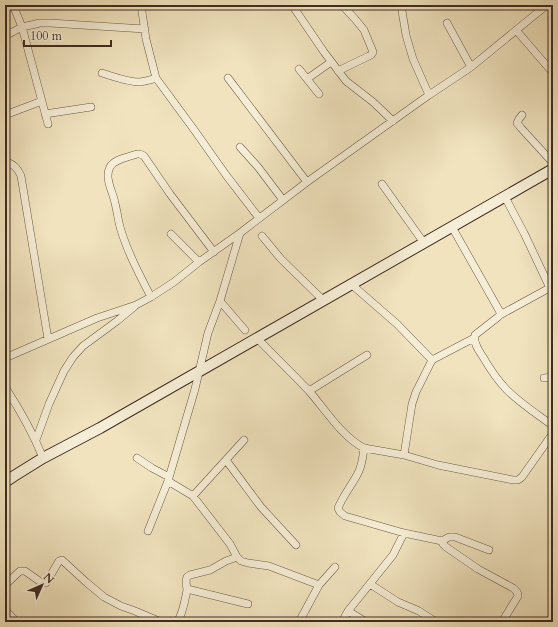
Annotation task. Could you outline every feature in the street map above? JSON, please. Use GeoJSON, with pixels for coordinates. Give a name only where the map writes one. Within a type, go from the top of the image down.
{"type":"FeatureCollection","features":[{"type":"Feature","properties":{"kind":"main road"},"geometry":{"type":"LineString","coordinates":[[5,482],[43,458],[200,371],[553,169]]}},
{"type":"Feature","properties":{"kind":"street"},"geometry":{"type":"LineString","coordinates":[[14,5],[22,27],[48,124]]}},
{"type":"Feature","properties":{"kind":"street"},"geometry":{"type":"LineString","coordinates":[[141,5],[156,78],[258,218]]}},
{"type":"Feature","properties":{"kind":"street"},"geometry":{"type":"LineString","coordinates":[[292,5],[331,62],[346,81],[373,102],[393,121]]}},
{"type":"Feature","properties":{"kind":"street"},"geometry":{"type":"LineString","coordinates":[[338,71],[371,55],[373,52],[364,30],[342,5]]}},
{"type":"Feature","properties":{"kind":"street"},"geometry":{"type":"LineString","coordinates":[[401,5],[406,35],[413,59],[429,95]]}},
{"type":"Feature","properties":{"kind":"street"},"geometry":{"type":"LineString","coordinates":[[5,358],[97,318],[136,305],[151,297],[174,282],[307,182],[471,67],[547,5]]}},
{"type":"Feature","properties":{"kind":"street"},"geometry":{"type":"LineString","coordinates":[[5,36],[22,27],[40,23],[145,29]]}},
{"type":"Feature","properties":{"kind":"street"},"geometry":{"type":"LineString","coordinates":[[447,23],[471,67]]}},
{"type":"Feature","properties":{"kind":"street"},"geometry":{"type":"LineString","coordinates":[[516,30],[553,74]]}},
{"type":"Feature","properties":{"kind":"street"},"geometry":{"type":"LineString","coordinates":[[307,80],[331,62]]}},
{"type":"Feature","properties":{"kind":"street"},"geometry":{"type":"LineString","coordinates":[[299,69],[319,94]]}},
{"type":"Feature","properties":{"kind":"street"},"geometry":{"type":"LineString","coordinates":[[102,73],[129,81],[141,82],[156,78]]}},
{"type":"Feature","properties":{"kind":"street"},"geometry":{"type":"LineString","coordinates":[[228,78],[307,182]]}},
{"type":"Feature","properties":{"kind":"street"},"geometry":{"type":"LineString","coordinates":[[5,115],[42,101]]}},
{"type":"Feature","properties":{"kind":"street"},"geometry":{"type":"LineString","coordinates":[[45,114],[91,107]]}},
{"type":"Feature","properties":{"kind":"street"},"geometry":{"type":"LineString","coordinates":[[522,115],[517,123],[520,128],[553,163]]}},
{"type":"Feature","properties":{"kind":"street"},"geometry":{"type":"LineString","coordinates":[[240,147],[258,167],[283,200]]}},
{"type":"Feature","properties":{"kind":"street"},"geometry":{"type":"LineString","coordinates":[[151,297],[135,266],[120,227],[115,202],[108,181],[110,166],[116,162],[137,154],[144,156],[170,194],[214,252]]}},
{"type":"Feature","properties":{"kind":"street"},"geometry":{"type":"LineString","coordinates":[[5,161],[17,168],[21,176],[48,339]]}},
{"type":"Feature","properties":{"kind":"street"},"geometry":{"type":"LineString","coordinates":[[382,184],[424,242]]}},
{"type":"Feature","properties":{"kind":"street"},"geometry":{"type":"LineString","coordinates":[[404,455],[412,404],[416,392],[432,360],[474,338],[478,332],[500,315],[551,287],[504,197]]}},
{"type":"Feature","properties":{"kind":"street"},"geometry":{"type":"LineString","coordinates":[[452,227],[499,309],[500,315]]}},
{"type":"Feature","properties":{"kind":"street"},"geometry":{"type":"LineString","coordinates":[[148,531],[168,479],[188,415],[200,371],[208,333],[220,301],[240,233]]}},
{"type":"Feature","properties":{"kind":"street"},"geometry":{"type":"LineString","coordinates":[[171,234],[199,262]]}},
{"type":"Feature","properties":{"kind":"street"},"geometry":{"type":"LineString","coordinates":[[262,236],[280,259],[324,300]]}},
{"type":"Feature","properties":{"kind":"street"},"geometry":{"type":"LineString","coordinates":[[351,284],[396,324],[432,360]]}},
{"type":"Feature","properties":{"kind":"street"},"geometry":{"type":"LineString","coordinates":[[220,301],[245,330]]}},
{"type":"Feature","properties":{"kind":"street"},"geometry":{"type":"LineString","coordinates":[[36,440],[49,404],[64,371],[73,357],[83,346],[118,321],[136,305]]}},
{"type":"Feature","properties":{"kind":"street"},"geometry":{"type":"LineString","coordinates":[[257,338],[309,391],[341,429],[364,448],[404,455],[438,465],[471,472],[518,480],[522,477],[553,433]]}},
{"type":"Feature","properties":{"kind":"street"},"geometry":{"type":"LineString","coordinates":[[474,338],[478,349],[495,376],[507,390],[553,426]]}},
{"type":"Feature","properties":{"kind":"street"},"geometry":{"type":"LineString","coordinates":[[309,391],[367,355]]}},
{"type":"Feature","properties":{"kind":"street"},"geometry":{"type":"LineString","coordinates":[[544,378],[553,377]]}},
{"type":"Feature","properties":{"kind":"street"},"geometry":{"type":"LineString","coordinates":[[5,387],[19,408],[36,440],[43,458]]}},
{"type":"Feature","properties":{"kind":"street"},"geometry":{"type":"LineString","coordinates":[[193,496],[244,440]]}},
{"type":"Feature","properties":{"kind":"street"},"geometry":{"type":"LineString","coordinates":[[364,448],[358,474],[340,502],[338,508],[340,512],[345,516],[404,533],[442,541],[449,537],[455,537],[489,550]]}},
{"type":"Feature","properties":{"kind":"street"},"geometry":{"type":"LineString","coordinates":[[136,458],[193,496],[230,544],[241,561],[269,566],[319,585]]}},
{"type":"Feature","properties":{"kind":"street"},"geometry":{"type":"LineString","coordinates":[[226,460],[261,507],[296,545]]}},
{"type":"Feature","properties":{"kind":"street"},"geometry":{"type":"LineString","coordinates":[[342,622],[348,611],[393,555],[404,533]]}},
{"type":"Feature","properties":{"kind":"street"},"geometry":{"type":"LineString","coordinates":[[442,541],[446,548],[478,569],[516,590],[518,596],[502,622]]}},
{"type":"Feature","properties":{"kind":"street"},"geometry":{"type":"LineString","coordinates":[[176,622],[182,612],[187,589],[187,577],[210,570],[237,557]]}},
{"type":"Feature","properties":{"kind":"street"},"geometry":{"type":"LineString","coordinates":[[5,585],[23,570],[44,584],[59,561],[62,560],[104,596],[121,606],[161,622]]}},
{"type":"Feature","properties":{"kind":"street"},"geometry":{"type":"LineString","coordinates":[[299,622],[319,585],[335,567]]}},
{"type":"Feature","properties":{"kind":"street"},"geometry":{"type":"LineString","coordinates":[[370,584],[398,602],[419,611],[436,622]]}},
{"type":"Feature","properties":{"kind":"street"},"geometry":{"type":"LineString","coordinates":[[187,589],[248,604]]}},
{"type":"Feature","properties":{"kind":"street"},"geometry":{"type":"LineString","coordinates":[[5,610],[17,622]]}},
{"type":"Feature","properties":{"kind":"street"},"geometry":{"type":"LineString","coordinates":[[348,611],[366,622]]}}]}
